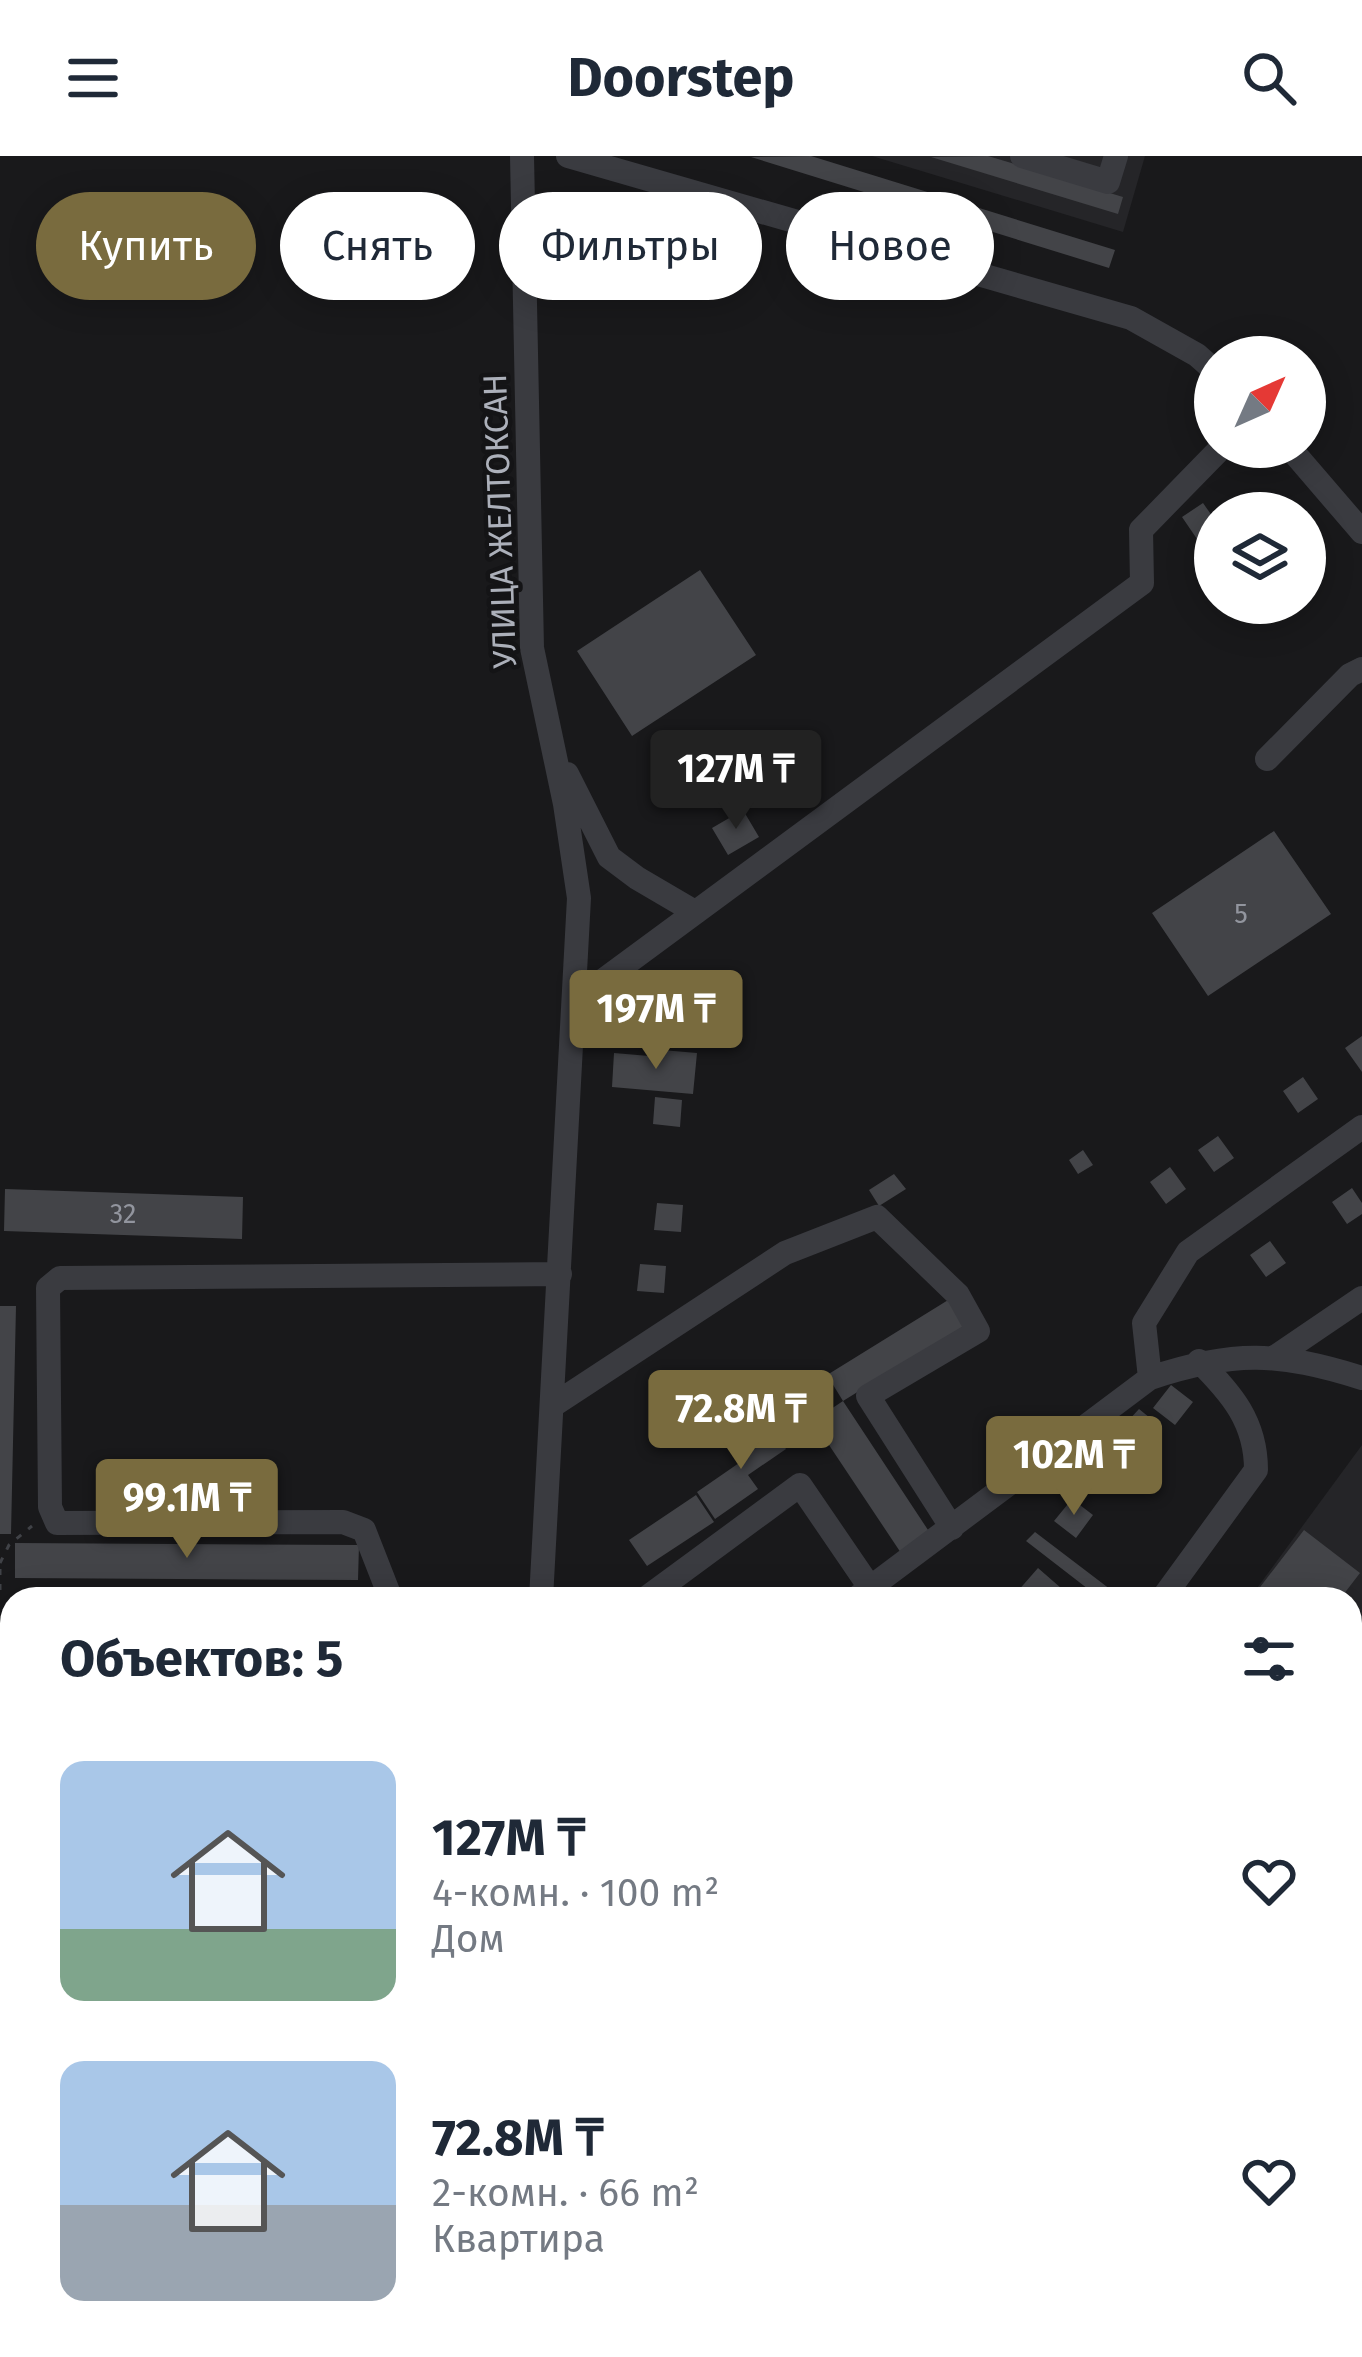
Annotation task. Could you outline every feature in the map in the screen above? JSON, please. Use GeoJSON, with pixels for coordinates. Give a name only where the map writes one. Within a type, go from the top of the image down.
{"type":"FeatureCollection","features":[{"type":"Feature","properties":{"kind":"street","name":"УЛИЦА ЖЕЛТОКСАН"},"geometry":{"type":"LineString","coordinates":[[522,156],[532,648],[579,898],[542,1587]]}},
{"type":"Feature","properties":{"kind":"street"},"geometry":{"type":"LineString","coordinates":[[568,156],[634,165],[1131,318],[1194,353]]}},
{"type":"Feature","properties":{"kind":"street"},"geometry":{"type":"LineString","coordinates":[[1022,156],[1108,182],[1116,156]]}},
{"type":"Feature","properties":{"kind":"street"},"geometry":{"type":"LineString","coordinates":[[574,1002],[1142,583],[1142,530],[1202,468]]}},
{"type":"Feature","properties":{"kind":"street"},"geometry":{"type":"LineString","coordinates":[[1307,468],[1362,532]]}},
{"type":"Feature","properties":{"kind":"street"},"geometry":{"type":"LineString","coordinates":[[1267,759],[1350,675],[1362,669]]}},
{"type":"Feature","properties":{"kind":"street"},"geometry":{"type":"LineString","coordinates":[[554,751],[609,856],[695,912]]}},
{"type":"Feature","properties":{"kind":"street"},"geometry":{"type":"LineString","coordinates":[[1150,1378],[1144,1324],[1188,1252],[1362,1127]]}},
{"type":"Feature","properties":{"kind":"street"},"geometry":{"type":"LineString","coordinates":[[553,1406],[785,1253],[877,1217],[958,1294],[978,1331],[868,1396],[952,1528]]}},
{"type":"Feature","properties":{"kind":"street"},"geometry":{"type":"LineString","coordinates":[[387,1587],[364,1530],[344,1522],[57,1522],[50,1507],[47,1293],[52,1281],[560,1274]]}},
{"type":"Feature","properties":{"kind":"street"},"geometry":{"type":"LineString","coordinates":[[1275,1357],[1362,1298]]}},
{"type":"Feature","properties":{"kind":"street"},"geometry":{"type":"LineString","coordinates":[[872,1587],[1150,1378],[1199,1361],[1261,1355],[1313,1363],[1362,1378]]}},
{"type":"Feature","properties":{"kind":"street"},"geometry":{"type":"LineString","coordinates":[[1171,1587],[1256,1470],[1256,1445],[1247,1419],[1230,1392],[1199,1361]]}},
{"type":"Feature","properties":{"kind":"street"},"geometry":{"type":"LineString","coordinates":[[661,1587],[800,1484],[859,1587]]}},
{"type":"Feature","properties":{"kind":"path"},"geometry":{"type":"LineString","coordinates":[[0,1590],[0,1563],[9,1545],[50,1507]]}},
{"type":"Feature","properties":{"kind":"shaded area"},"geometry":{"type":"Polygon","coordinates":[[[872,156],[1145,156],[1123,232],[872,156]]]}},
{"type":"Feature","properties":{"kind":"shaded area"},"geometry":{"type":"Polygon","coordinates":[[[1362,1445],[1362,1587],[1258,1587],[1362,1445]]]}},
{"type":"Feature","properties":{"kind":"building"},"geometry":{"type":"Polygon","coordinates":[[[811,156],[927,192],[864,192],[751,157],[811,156]]]}},
{"type":"Feature","properties":{"kind":"building"},"geometry":{"type":"Polygon","coordinates":[[[988,156],[1123,197],[1118,214],[931,157],[988,156]]]}},
{"type":"Feature","properties":{"kind":"building"},"geometry":{"type":"Polygon","coordinates":[[[994,213],[1115,250],[1109,268],[994,232],[994,213]]]}},
{"type":"Feature","properties":{"kind":"building"},"geometry":{"type":"Polygon","coordinates":[[[1194,509],[1194,535],[1182,517],[1194,509]]]}},
{"type":"Feature","properties":{"kind":"building"},"geometry":{"type":"Polygon","coordinates":[[[700,570],[756,655],[632,736],[577,651],[700,570]]]}},
{"type":"Feature","properties":{"kind":"building"},"geometry":{"type":"Polygon","coordinates":[[[743,810],[759,837],[728,855],[712,828],[743,810]]]}},
{"type":"Feature","properties":{"kind":"building"},"geometry":{"type":"Polygon","coordinates":[[[1274,831],[1331,914],[1208,996],[1152,913],[1274,831]]]}},
{"type":"Feature","properties":{"kind":"building"},"geometry":{"type":"Polygon","coordinates":[[[1362,1036],[1362,1072],[1345,1048],[1362,1036]]]}},
{"type":"Feature","properties":{"kind":"building"},"geometry":{"type":"Polygon","coordinates":[[[662,1050],[697,1053],[693,1094],[612,1087],[614,1053],[661,1057],[662,1050]]]}},
{"type":"Feature","properties":{"kind":"building"},"geometry":{"type":"Polygon","coordinates":[[[1303,1077],[1318,1099],[1298,1113],[1283,1091],[1303,1077]]]}},
{"type":"Feature","properties":{"kind":"building"},"geometry":{"type":"Polygon","coordinates":[[[655,1097],[682,1100],[680,1127],[653,1124],[655,1097]]]}},
{"type":"Feature","properties":{"kind":"building"},"geometry":{"type":"Polygon","coordinates":[[[1218,1136],[1234,1158],[1214,1172],[1198,1150],[1218,1136]]]}},
{"type":"Feature","properties":{"kind":"building"},"geometry":{"type":"Polygon","coordinates":[[[1083,1150],[1093,1165],[1078,1174],[1069,1160],[1083,1150]]]}},
{"type":"Feature","properties":{"kind":"building"},"geometry":{"type":"Polygon","coordinates":[[[1170,1167],[1186,1189],[1166,1204],[1150,1182],[1170,1167]]]}},
{"type":"Feature","properties":{"kind":"building"},"geometry":{"type":"Polygon","coordinates":[[[894,1174],[906,1189],[879,1206],[869,1190],[894,1174]]]}},
{"type":"Feature","properties":{"kind":"building"},"geometry":{"type":"Polygon","coordinates":[[[1352,1188],[1362,1203],[1362,1214],[1347,1224],[1332,1202],[1352,1188]]]}},
{"type":"Feature","properties":{"kind":"building"},"geometry":{"type":"Polygon","coordinates":[[[5,1189],[243,1197],[242,1239],[4,1231],[5,1189]]]}},
{"type":"Feature","properties":{"kind":"building"},"geometry":{"type":"Polygon","coordinates":[[[657,1203],[683,1205],[681,1232],[654,1230],[657,1203]]]}},
{"type":"Feature","properties":{"kind":"building"},"geometry":{"type":"Polygon","coordinates":[[[1270,1241],[1286,1263],[1266,1277],[1250,1255],[1270,1241]]]}},
{"type":"Feature","properties":{"kind":"building"},"geometry":{"type":"Polygon","coordinates":[[[640,1264],[666,1266],[664,1293],[637,1291],[640,1264]]]}},
{"type":"Feature","properties":{"kind":"building"},"geometry":{"type":"Polygon","coordinates":[[[953,1297],[969,1323],[843,1401],[827,1375],[953,1297]]]}},
{"type":"Feature","properties":{"kind":"building"},"geometry":{"type":"Polygon","coordinates":[[[0,1306],[16,1306],[11,1534],[0,1534],[0,1306]]]}},
{"type":"Feature","properties":{"kind":"building"},"geometry":{"type":"Polygon","coordinates":[[[1171,1385],[1193,1402],[1175,1425],[1153,1408],[1171,1385]]]}},
{"type":"Feature","properties":{"kind":"building"},"geometry":{"type":"Polygon","coordinates":[[[843,1401],[930,1533],[901,1553],[813,1421],[843,1401]]]}},
{"type":"Feature","properties":{"kind":"building"},"geometry":{"type":"Polygon","coordinates":[[[1139,1409],[1160,1426],[1149,1440],[1127,1422],[1139,1409]]]}},
{"type":"Feature","properties":{"kind":"building"},"geometry":{"type":"Polygon","coordinates":[[[769,1424],[786,1449],[748,1475],[758,1489],[715,1519],[697,1492],[739,1463],[731,1450],[769,1424]]]}},
{"type":"Feature","properties":{"kind":"building"},"geometry":{"type":"Polygon","coordinates":[[[1128,1440],[1150,1457],[1132,1480],[1110,1464],[1128,1440]]]}},
{"type":"Feature","properties":{"kind":"building"},"geometry":{"type":"Polygon","coordinates":[[[696,1495],[714,1522],[647,1566],[629,1540],[696,1495]]]}},
{"type":"Feature","properties":{"kind":"building"},"geometry":{"type":"Polygon","coordinates":[[[1072,1499],[1093,1515],[1076,1538],[1054,1521],[1072,1499]]]}},
{"type":"Feature","properties":{"kind":"building"},"geometry":{"type":"Polygon","coordinates":[[[1304,1530],[1360,1573],[1349,1587],[1260,1587],[1304,1530]]]}},
{"type":"Feature","properties":{"kind":"building"},"geometry":{"type":"Polygon","coordinates":[[[1035,1532],[1107,1587],[1085,1587],[1026,1541],[1035,1532]]]}},
{"type":"Feature","properties":{"kind":"building"},"geometry":{"type":"Polygon","coordinates":[[[15,1543],[359,1545],[358,1580],[15,1578],[15,1543]]]}},
{"type":"Feature","properties":{"kind":"building"},"geometry":{"type":"Polygon","coordinates":[[[1038,1568],[1060,1587],[1021,1587],[1038,1568]]]}}]}
